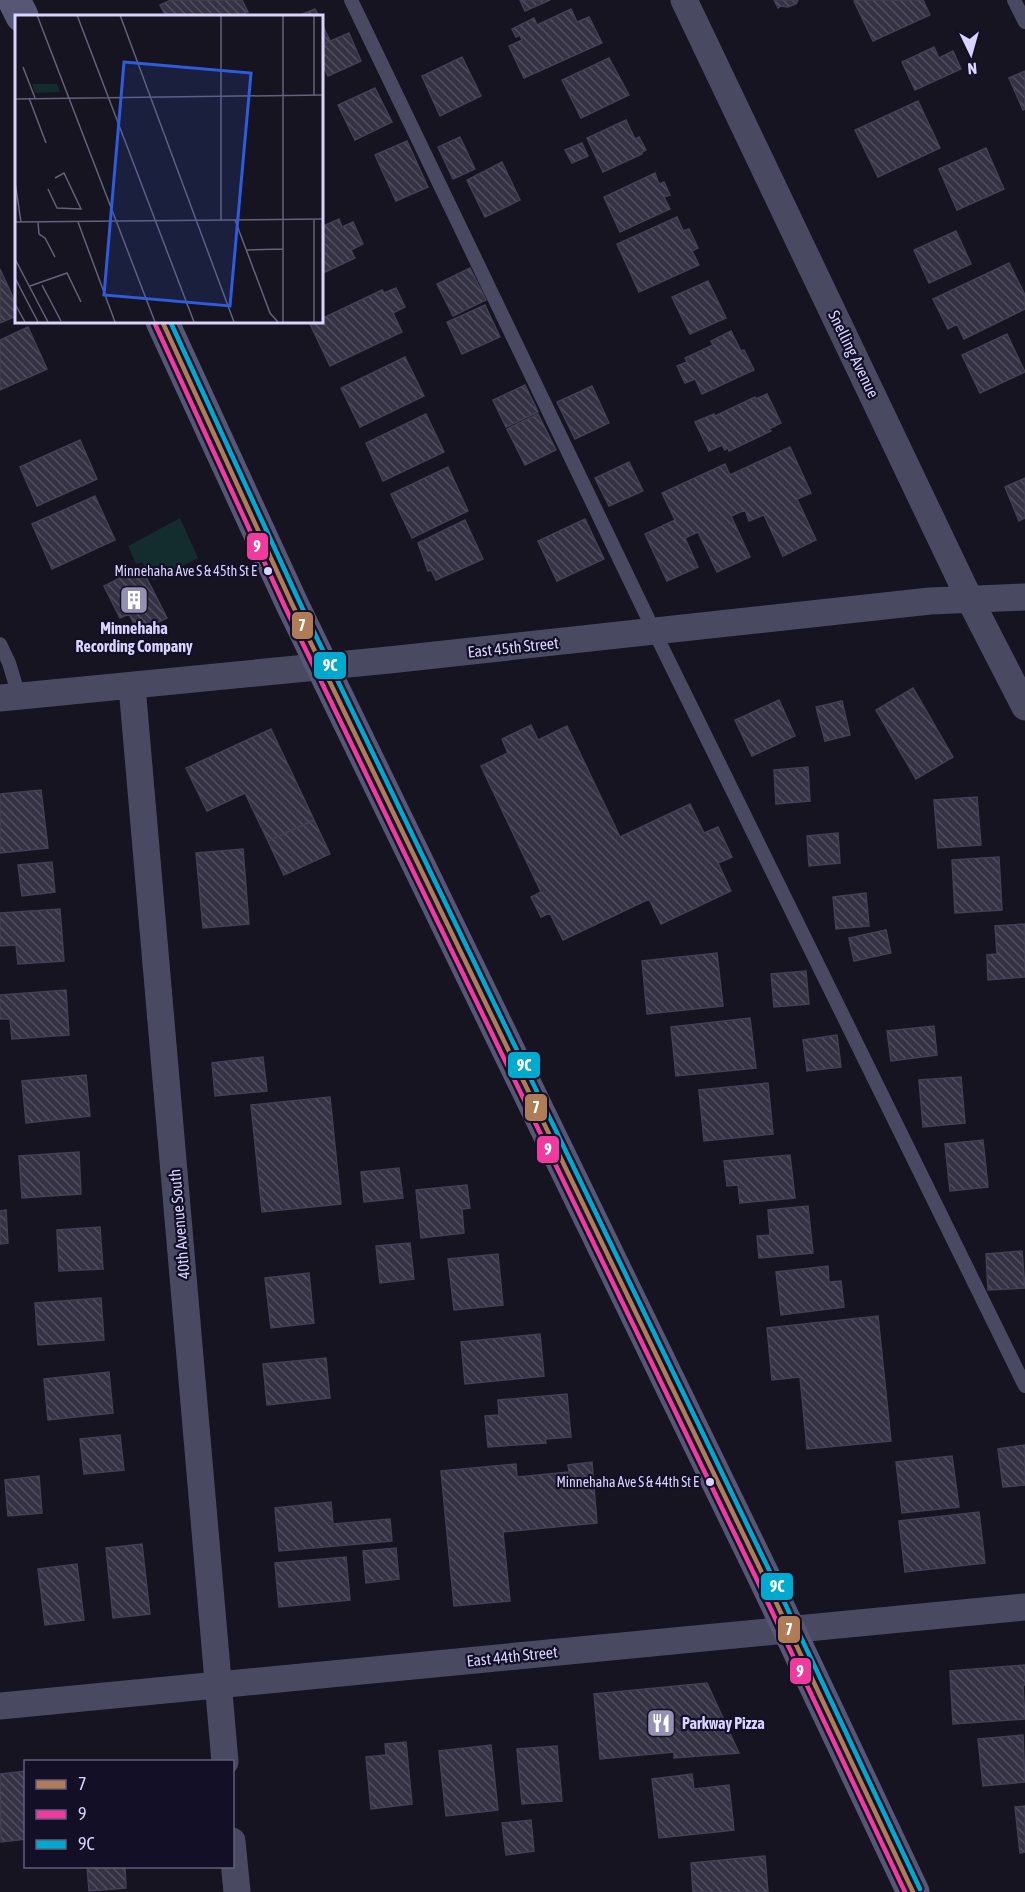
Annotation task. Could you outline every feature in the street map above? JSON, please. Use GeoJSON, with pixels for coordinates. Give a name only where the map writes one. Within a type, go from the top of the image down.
{"type":"FeatureCollection","features":[{"type":"Feature","properties":{"kind":"main road"},"geometry":{"type":"LineString","coordinates":[[14,0],[22,15]]}},
{"type":"Feature","properties":{"kind":"main road"},"geometry":{"type":"LineString","coordinates":[[162,322],[292,604],[764,1576],[787,1629],[913,1892]]}},
{"type":"Feature","properties":{"kind":"street","name":"Snelling Avenue"},"geometry":{"type":"LineString","coordinates":[[684,0],[970,600],[1025,707]]}},
{"type":"Feature","properties":{"kind":"street","name":"East 45th Street"},"geometry":{"type":"LineString","coordinates":[[10,697],[655,633],[930,601],[1025,597]]}},
{"type":"Feature","properties":{"kind":"street","name":"40th Avenue South"},"geometry":{"type":"LineString","coordinates":[[132,686],[225,1760]]}},
{"type":"Feature","properties":{"kind":"street","name":"East 44th Street"},"geometry":{"type":"LineString","coordinates":[[0,1706],[1025,1607]]}},
{"type":"Feature","properties":{"kind":"street"},"geometry":{"type":"LineString","coordinates":[[234,1861],[237,1892]]}},
{"type":"Feature","properties":{"kind":"lane"},"geometry":{"type":"LineString","coordinates":[[351,0],[655,633],[1025,1386]]}},
{"type":"Feature","properties":{"kind":"lane"},"geometry":{"type":"LineString","coordinates":[[1014,0],[1025,22]]}},
{"type":"Feature","properties":{"kind":"lane"},"geometry":{"type":"LineString","coordinates":[[0,644],[9,663],[10,697]]}},
{"type":"Feature","properties":{"kind":"green space"},"geometry":{"type":"Polygon","coordinates":[[[180,518],[198,558],[153,581],[142,562],[136,564],[128,546],[180,518]]]}},
{"type":"Feature","properties":{"kind":"building"},"geometry":{"type":"Polygon","coordinates":[[[171,0],[242,0],[248,12],[241,15],[165,15],[160,5],[171,0]]]}},
{"type":"Feature","properties":{"kind":"building"},"geometry":{"type":"Polygon","coordinates":[[[520,0],[550,0],[525,11],[520,0]]]}},
{"type":"Feature","properties":{"kind":"building"},"geometry":{"type":"Polygon","coordinates":[[[774,0],[798,0],[796,4],[778,8],[774,0]]]}},
{"type":"Feature","properties":{"kind":"building"},"geometry":{"type":"Polygon","coordinates":[[[923,0],[930,15],[873,41],[854,1],[923,0]]]}},
{"type":"Feature","properties":{"kind":"building"},"geometry":{"type":"Polygon","coordinates":[[[315,9],[318,15],[300,15],[315,9]]]}},
{"type":"Feature","properties":{"kind":"building"},"geometry":{"type":"Polygon","coordinates":[[[571,9],[577,22],[589,17],[602,43],[524,78],[509,46],[522,40],[520,35],[516,37],[512,29],[534,18],[537,25],[571,9]]]}},
{"type":"Feature","properties":{"kind":"building"},"geometry":{"type":"Polygon","coordinates":[[[322,24],[330,41],[322,45],[322,24]]]}},
{"type":"Feature","properties":{"kind":"building"},"geometry":{"type":"Polygon","coordinates":[[[349,33],[361,61],[328,76],[322,64],[322,45],[349,33]]]}},
{"type":"Feature","properties":{"kind":"building"},"geometry":{"type":"Polygon","coordinates":[[[934,47],[939,58],[953,51],[961,69],[915,90],[902,62],[934,47]]]}},
{"type":"Feature","properties":{"kind":"building"},"geometry":{"type":"Polygon","coordinates":[[[462,57],[481,96],[440,116],[422,76],[462,57]]]}},
{"type":"Feature","properties":{"kind":"building"},"geometry":{"type":"Polygon","coordinates":[[[609,58],[629,95],[581,118],[562,80],[609,58]]]}},
{"type":"Feature","properties":{"kind":"building"},"geometry":{"type":"Polygon","coordinates":[[[1025,71],[1025,109],[1023,110],[1009,78],[1025,71]]]}},
{"type":"Feature","properties":{"kind":"building"},"geometry":{"type":"Polygon","coordinates":[[[375,88],[392,122],[355,140],[338,105],[375,88]]]}},
{"type":"Feature","properties":{"kind":"building"},"geometry":{"type":"Polygon","coordinates":[[[918,101],[940,148],[878,177],[855,130],[918,101]]]}},
{"type":"Feature","properties":{"kind":"building"},"geometry":{"type":"Polygon","coordinates":[[[626,120],[635,139],[639,137],[646,150],[603,172],[587,138],[626,120]]]}},
{"type":"Feature","properties":{"kind":"building"},"geometry":{"type":"Polygon","coordinates":[[[460,137],[475,169],[453,179],[438,147],[460,137]]]}},
{"type":"Feature","properties":{"kind":"building"},"geometry":{"type":"Polygon","coordinates":[[[407,141],[428,187],[396,201],[375,155],[407,141]]]}},
{"type":"Feature","properties":{"kind":"building"},"geometry":{"type":"Polygon","coordinates":[[[582,143],[588,156],[572,163],[565,150],[582,143]]]}},
{"type":"Feature","properties":{"kind":"building"},"geometry":{"type":"Polygon","coordinates":[[[986,148],[1004,189],[957,210],[939,169],[986,148]]]}},
{"type":"Feature","properties":{"kind":"building"},"geometry":{"type":"Polygon","coordinates":[[[502,162],[520,200],[485,217],[467,180],[502,162]]]}},
{"type":"Feature","properties":{"kind":"building"},"geometry":{"type":"Polygon","coordinates":[[[655,173],[659,184],[664,182],[670,195],[664,197],[670,209],[620,232],[604,197],[655,173]]]}},
{"type":"Feature","properties":{"kind":"building"},"geometry":{"type":"Polygon","coordinates":[[[677,217],[683,231],[689,229],[698,248],[692,251],[699,265],[639,292],[617,244],[677,217]]]}},
{"type":"Feature","properties":{"kind":"building"},"geometry":{"type":"Polygon","coordinates":[[[339,219],[342,227],[353,222],[363,244],[351,250],[355,258],[322,274],[322,227],[339,219]]]}},
{"type":"Feature","properties":{"kind":"building"},"geometry":{"type":"Polygon","coordinates":[[[956,231],[971,264],[929,283],[914,250],[956,231]]]}},
{"type":"Feature","properties":{"kind":"building"},"geometry":{"type":"Polygon","coordinates":[[[1009,263],[1025,295],[1025,309],[964,339],[957,324],[948,329],[933,299],[1009,263]]]}},
{"type":"Feature","properties":{"kind":"building"},"geometry":{"type":"Polygon","coordinates":[[[470,268],[486,300],[453,316],[437,284],[470,268]]]}},
{"type":"Feature","properties":{"kind":"building"},"geometry":{"type":"Polygon","coordinates":[[[0,269],[15,302],[15,316],[0,323],[0,269]]]}},
{"type":"Feature","properties":{"kind":"building"},"geometry":{"type":"Polygon","coordinates":[[[708,281],[726,318],[690,334],[672,297],[708,281]]]}},
{"type":"Feature","properties":{"kind":"building"},"geometry":{"type":"Polygon","coordinates":[[[396,288],[405,307],[393,313],[402,332],[330,366],[310,324],[322,322],[322,319],[382,290],[384,293],[396,288]]]}},
{"type":"Feature","properties":{"kind":"building"},"geometry":{"type":"Polygon","coordinates":[[[485,305],[500,337],[462,354],[447,322],[485,305]]]}},
{"type":"Feature","properties":{"kind":"building"},"geometry":{"type":"Polygon","coordinates":[[[28,327],[47,369],[0,390],[0,340],[28,327]]]}},
{"type":"Feature","properties":{"kind":"building"},"geometry":{"type":"Polygon","coordinates":[[[731,331],[754,370],[702,394],[695,379],[685,383],[677,366],[687,362],[685,358],[713,345],[711,341],[731,331]]]}},
{"type":"Feature","properties":{"kind":"building"},"geometry":{"type":"Polygon","coordinates":[[[1007,334],[1025,372],[980,393],[962,355],[1007,334]]]}},
{"type":"Feature","properties":{"kind":"building"},"geometry":{"type":"Polygon","coordinates":[[[405,357],[424,396],[360,427],[341,388],[405,357]]]}},
{"type":"Feature","properties":{"kind":"building"},"geometry":{"type":"Polygon","coordinates":[[[525,385],[538,412],[506,427],[493,400],[525,385]]]}},
{"type":"Feature","properties":{"kind":"building"},"geometry":{"type":"Polygon","coordinates":[[[592,386],[609,423],[575,439],[557,402],[592,386]]]}},
{"type":"Feature","properties":{"kind":"building"},"geometry":{"type":"Polygon","coordinates":[[[767,394],[781,423],[769,429],[771,431],[729,451],[728,448],[725,450],[722,445],[709,451],[695,422],[767,394]]]}},
{"type":"Feature","properties":{"kind":"building"},"geometry":{"type":"Polygon","coordinates":[[[426,414],[444,452],[383,481],[366,443],[426,414]]]}},
{"type":"Feature","properties":{"kind":"building"},"geometry":{"type":"Polygon","coordinates":[[[538,414],[556,450],[525,465],[507,429],[538,414]]]}},
{"type":"Feature","properties":{"kind":"building"},"geometry":{"type":"Polygon","coordinates":[[[80,440],[97,479],[37,506],[20,467],[80,440]]]}},
{"type":"Feature","properties":{"kind":"building"},"geometry":{"type":"Polygon","coordinates":[[[790,447],[811,493],[797,499],[816,540],[783,556],[764,515],[749,521],[745,510],[731,516],[750,557],[717,572],[698,532],[685,538],[698,567],[667,581],[645,534],[675,520],[662,493],[725,464],[730,475],[790,447]]]}},
{"type":"Feature","properties":{"kind":"building"},"geometry":{"type":"Polygon","coordinates":[[[629,462],[643,491],[609,506],[595,478],[629,462]]]}},
{"type":"Feature","properties":{"kind":"building"},"geometry":{"type":"Polygon","coordinates":[[[448,467],[468,511],[412,538],[391,494],[448,467]]]}},
{"type":"Feature","properties":{"kind":"building"},"geometry":{"type":"Polygon","coordinates":[[[1025,478],[1025,518],[1019,521],[1005,487],[1025,478]]]}},
{"type":"Feature","properties":{"kind":"building"},"geometry":{"type":"Polygon","coordinates":[[[95,496],[115,540],[52,569],[32,524],[95,496]]]}},
{"type":"Feature","properties":{"kind":"building"},"geometry":{"type":"Polygon","coordinates":[[[585,519],[604,559],[557,581],[538,541],[585,519]]]}},
{"type":"Feature","properties":{"kind":"building"},"geometry":{"type":"Polygon","coordinates":[[[465,520],[483,559],[436,580],[431,570],[428,571],[418,543],[465,520]]]}},
{"type":"Feature","properties":{"kind":"building","name":"Minnehaha Recording Company"},"geometry":{"type":"Polygon","coordinates":[[[141,567],[167,618],[138,632],[129,614],[120,618],[104,586],[141,567]]]}},
{"type":"Feature","properties":{"kind":"building"},"geometry":{"type":"Polygon","coordinates":[[[913,688],[953,757],[916,779],[876,710],[913,688]]]}},
{"type":"Feature","properties":{"kind":"building"},"geometry":{"type":"Polygon","coordinates":[[[779,700],[795,736],[752,756],[735,720],[779,700]]]}},
{"type":"Feature","properties":{"kind":"building"},"geometry":{"type":"Polygon","coordinates":[[[842,701],[850,735],[825,741],[816,707],[842,701]]]}},
{"type":"Feature","properties":{"kind":"building"},"geometry":{"type":"Polygon","coordinates":[[[531,725],[538,740],[567,726],[620,837],[690,804],[704,833],[718,827],[732,857],[718,863],[731,891],[661,924],[649,899],[563,940],[550,913],[541,917],[531,897],[541,892],[481,766],[508,753],[502,739],[531,725]]]}},
{"type":"Feature","properties":{"kind":"building"},"geometry":{"type":"Polygon","coordinates":[[[271,729],[314,820],[268,841],[245,793],[207,811],[186,768],[271,729]]]}},
{"type":"Feature","properties":{"kind":"building"},"geometry":{"type":"Polygon","coordinates":[[[808,767],[810,801],[776,804],[774,770],[808,767]]]}},
{"type":"Feature","properties":{"kind":"building"},"geometry":{"type":"Polygon","coordinates":[[[41,790],[48,848],[0,853],[0,794],[41,790]]]}},
{"type":"Feature","properties":{"kind":"building"},"geometry":{"type":"Polygon","coordinates":[[[977,797],[981,845],[938,848],[934,800],[977,797]]]}},
{"type":"Feature","properties":{"kind":"building"},"geometry":{"type":"Polygon","coordinates":[[[314,820],[330,854],[284,875],[268,841],[314,820]]]}},
{"type":"Feature","properties":{"kind":"building"},"geometry":{"type":"Polygon","coordinates":[[[838,833],[840,863],[809,866],[807,836],[838,833]]]}},
{"type":"Feature","properties":{"kind":"building"},"geometry":{"type":"Polygon","coordinates":[[[243,849],[249,924],[203,928],[196,853],[243,849]]]}},
{"type":"Feature","properties":{"kind":"building"},"geometry":{"type":"Polygon","coordinates":[[[999,857],[1002,910],[955,913],[952,860],[999,857]]]}},
{"type":"Feature","properties":{"kind":"building"},"geometry":{"type":"Polygon","coordinates":[[[52,862],[55,892],[22,896],[18,865],[52,862]]]}},
{"type":"Feature","properties":{"kind":"building"},"geometry":{"type":"Polygon","coordinates":[[[866,893],[869,926],[836,929],[833,897],[866,893]]]}},
{"type":"Feature","properties":{"kind":"building"},"geometry":{"type":"Polygon","coordinates":[[[60,909],[64,961],[18,964],[16,945],[0,946],[0,913],[60,909]]]}},
{"type":"Feature","properties":{"kind":"building"},"geometry":{"type":"Polygon","coordinates":[[[1025,924],[1025,977],[988,980],[987,955],[997,954],[995,926],[1025,924]]]}},
{"type":"Feature","properties":{"kind":"building"},"geometry":{"type":"Polygon","coordinates":[[[886,930],[891,953],[854,961],[849,938],[886,930]]]}},
{"type":"Feature","properties":{"kind":"building"},"geometry":{"type":"Polygon","coordinates":[[[717,953],[723,1006],[647,1014],[642,961],[717,953]]]}},
{"type":"Feature","properties":{"kind":"building"},"geometry":{"type":"Polygon","coordinates":[[[806,971],[809,1004],[774,1007],[771,974],[806,971]]]}},
{"type":"Feature","properties":{"kind":"building"},"geometry":{"type":"Polygon","coordinates":[[[66,990],[69,1035],[12,1039],[10,1019],[0,1019],[0,995],[66,990]]]}},
{"type":"Feature","properties":{"kind":"building"},"geometry":{"type":"Polygon","coordinates":[[[750,1018],[756,1068],[676,1076],[671,1027],[750,1018]]]}},
{"type":"Feature","properties":{"kind":"building"},"geometry":{"type":"Polygon","coordinates":[[[934,1026],[937,1055],[891,1061],[887,1031],[934,1026]]]}},
{"type":"Feature","properties":{"kind":"building"},"geometry":{"type":"Polygon","coordinates":[[[837,1035],[841,1067],[807,1071],[803,1040],[837,1035]]]}},
{"type":"Feature","properties":{"kind":"building"},"geometry":{"type":"Polygon","coordinates":[[[263,1057],[267,1091],[215,1096],[212,1063],[263,1057]]]}},
{"type":"Feature","properties":{"kind":"building"},"geometry":{"type":"Polygon","coordinates":[[[86,1075],[90,1116],[26,1123],[22,1081],[86,1075]]]}},
{"type":"Feature","properties":{"kind":"building"},"geometry":{"type":"Polygon","coordinates":[[[961,1077],[965,1123],[923,1127],[919,1080],[961,1077]]]}},
{"type":"Feature","properties":{"kind":"building"},"geometry":{"type":"Polygon","coordinates":[[[768,1083],[773,1134],[704,1141],[699,1090],[768,1083]]]}},
{"type":"Feature","properties":{"kind":"building"},"geometry":{"type":"Polygon","coordinates":[[[330,1097],[341,1204],[262,1212],[251,1105],[330,1097]]]}},
{"type":"Feature","properties":{"kind":"building"},"geometry":{"type":"Polygon","coordinates":[[[983,1140],[988,1187],[950,1191],[945,1144],[983,1140]]]}},
{"type":"Feature","properties":{"kind":"building"},"geometry":{"type":"Polygon","coordinates":[[[79,1152],[81,1194],[22,1198],[19,1156],[79,1152]]]}},
{"type":"Feature","properties":{"kind":"building"},"geometry":{"type":"Polygon","coordinates":[[[790,1155],[795,1198],[740,1203],[738,1185],[727,1186],[724,1161],[790,1155]]]}},
{"type":"Feature","properties":{"kind":"building"},"geometry":{"type":"Polygon","coordinates":[[[399,1168],[403,1198],[364,1202],[361,1172],[399,1168]]]}},
{"type":"Feature","properties":{"kind":"building"},"geometry":{"type":"Polygon","coordinates":[[[467,1185],[470,1208],[462,1209],[464,1233],[421,1238],[416,1190],[467,1185]]]}},
{"type":"Feature","properties":{"kind":"building"},"geometry":{"type":"Polygon","coordinates":[[[808,1206],[813,1253],[759,1258],[757,1236],[770,1235],[768,1210],[808,1206]]]}},
{"type":"Feature","properties":{"kind":"building"},"geometry":{"type":"Polygon","coordinates":[[[6,1210],[8,1243],[0,1244],[0,1211],[6,1210]]]}},
{"type":"Feature","properties":{"kind":"building"},"geometry":{"type":"Polygon","coordinates":[[[100,1227],[103,1269],[59,1271],[57,1230],[100,1227]]]}},
{"type":"Feature","properties":{"kind":"building"},"geometry":{"type":"Polygon","coordinates":[[[410,1243],[414,1279],[380,1283],[376,1246],[410,1243]]]}},
{"type":"Feature","properties":{"kind":"building"},"geometry":{"type":"Polygon","coordinates":[[[1022,1251],[1025,1288],[988,1290],[986,1254],[1022,1251]]]}},
{"type":"Feature","properties":{"kind":"building"},"geometry":{"type":"Polygon","coordinates":[[[498,1254],[503,1305],[454,1310],[448,1259],[498,1254]]]}},
{"type":"Feature","properties":{"kind":"building"},"geometry":{"type":"Polygon","coordinates":[[[828,1266],[829,1282],[841,1281],[844,1307],[781,1315],[776,1272],[828,1266]]]}},
{"type":"Feature","properties":{"kind":"building"},"geometry":{"type":"Polygon","coordinates":[[[309,1273],[314,1323],[271,1328],[265,1278],[309,1273]]]}},
{"type":"Feature","properties":{"kind":"building"},"geometry":{"type":"Polygon","coordinates":[[[101,1298],[104,1340],[38,1345],[35,1303],[101,1298]]]}},
{"type":"Feature","properties":{"kind":"building"},"geometry":{"type":"Polygon","coordinates":[[[878,1316],[891,1441],[807,1449],[800,1377],[772,1380],[767,1328],[878,1316]]]}},
{"type":"Feature","properties":{"kind":"building"},"geometry":{"type":"Polygon","coordinates":[[[540,1334],[544,1376],[465,1384],[461,1342],[540,1334]]]}},
{"type":"Feature","properties":{"kind":"building"},"geometry":{"type":"Polygon","coordinates":[[[326,1358],[330,1398],[267,1405],[263,1364],[326,1358]]]}},
{"type":"Feature","properties":{"kind":"building"},"geometry":{"type":"Polygon","coordinates":[[[109,1372],[113,1413],[48,1420],[44,1379],[109,1372]]]}},
{"type":"Feature","properties":{"kind":"building"},"geometry":{"type":"Polygon","coordinates":[[[567,1394],[571,1437],[545,1439],[546,1443],[488,1447],[485,1416],[499,1415],[498,1400],[567,1394]]]}},
{"type":"Feature","properties":{"kind":"building"},"geometry":{"type":"Polygon","coordinates":[[[120,1435],[124,1470],[84,1474],[80,1439],[120,1435]]]}},
{"type":"Feature","properties":{"kind":"building"},"geometry":{"type":"Polygon","coordinates":[[[1025,1445],[1025,1485],[1003,1487],[998,1449],[1025,1445]]]}},
{"type":"Feature","properties":{"kind":"building"},"geometry":{"type":"Polygon","coordinates":[[[952,1456],[959,1507],[902,1513],[896,1462],[952,1456]]]}},
{"type":"Feature","properties":{"kind":"building"},"geometry":{"type":"Polygon","coordinates":[[[592,1462],[597,1523],[503,1532],[510,1601],[454,1606],[441,1471],[516,1464],[517,1477],[569,1472],[568,1465],[592,1462]]]}},
{"type":"Feature","properties":{"kind":"building"},"geometry":{"type":"Polygon","coordinates":[[[39,1476],[42,1513],[8,1516],[5,1480],[39,1476]]]}},
{"type":"Feature","properties":{"kind":"building"},"geometry":{"type":"Polygon","coordinates":[[[331,1502],[333,1524],[390,1519],[392,1541],[279,1551],[275,1508],[331,1502]]]}},
{"type":"Feature","properties":{"kind":"building"},"geometry":{"type":"Polygon","coordinates":[[[979,1512],[985,1563],[905,1572],[899,1521],[979,1512]]]}},
{"type":"Feature","properties":{"kind":"building"},"geometry":{"type":"Polygon","coordinates":[[[142,1544],[150,1614],[113,1618],[106,1548],[142,1544]]]}},
{"type":"Feature","properties":{"kind":"building"},"geometry":{"type":"Polygon","coordinates":[[[396,1548],[399,1579],[366,1583],[363,1551],[396,1548]]]}},
{"type":"Feature","properties":{"kind":"building"},"geometry":{"type":"Polygon","coordinates":[[[346,1557],[350,1600],[279,1607],[275,1563],[346,1557]]]}},
{"type":"Feature","properties":{"kind":"building"},"geometry":{"type":"Polygon","coordinates":[[[77,1564],[84,1620],[45,1625],[38,1569],[77,1564]]]}},
{"type":"Feature","properties":{"kind":"building"},"geometry":{"type":"Polygon","coordinates":[[[1025,1665],[1025,1685],[1023,1685],[1025,1719],[953,1724],[950,1671],[1025,1665]]]}},
{"type":"Feature","properties":{"kind":"building","name":"Parkway Pizza"},"geometry":{"type":"Polygon","coordinates":[[[707,1683],[739,1753],[674,1758],[674,1752],[600,1759],[594,1694],[707,1683]]]}},
{"type":"Feature","properties":{"kind":"building"},"geometry":{"type":"Polygon","coordinates":[[[1023,1735],[1025,1782],[983,1786],[978,1739],[1023,1735]]]}},
{"type":"Feature","properties":{"kind":"building"},"geometry":{"type":"Polygon","coordinates":[[[406,1742],[412,1804],[371,1809],[366,1757],[386,1755],[385,1744],[406,1742]]]}},
{"type":"Feature","properties":{"kind":"building"},"geometry":{"type":"Polygon","coordinates":[[[491,1745],[498,1810],[446,1816],[439,1751],[491,1745]]]}},
{"type":"Feature","properties":{"kind":"building"},"geometry":{"type":"Polygon","coordinates":[[[557,1746],[562,1801],[522,1804],[517,1749],[557,1746]]]}},
{"type":"Feature","properties":{"kind":"building"},"geometry":{"type":"Polygon","coordinates":[[[24,1771],[24,1839],[1,1842],[0,1774],[24,1771]]]}},
{"type":"Feature","properties":{"kind":"building"},"geometry":{"type":"Polygon","coordinates":[[[692,1774],[694,1789],[729,1785],[734,1830],[659,1838],[652,1779],[692,1774]]]}},
{"type":"Feature","properties":{"kind":"building"},"geometry":{"type":"Polygon","coordinates":[[[1025,1806],[1025,1852],[1020,1853],[1015,1807],[1025,1806]]]}},
{"type":"Feature","properties":{"kind":"building"},"geometry":{"type":"Polygon","coordinates":[[[531,1820],[534,1851],[506,1855],[502,1823],[531,1820]]]}},
{"type":"Feature","properties":{"kind":"building"},"geometry":{"type":"Polygon","coordinates":[[[765,1856],[768,1892],[693,1892],[691,1863],[765,1856]]]}},
{"type":"Feature","properties":{"kind":"building"},"geometry":{"type":"Polygon","coordinates":[[[87,1868],[125,1868],[126,1888],[89,1891],[87,1868]]]}},
{"type":"Feature","properties":{"kind":"transit line","name":"7"},"geometry":{"type":"LineString","coordinates":[[162,322],[292,604],[764,1577],[913,1892]]}},
{"type":"Feature","properties":{"kind":"transit line","name":"9C"},"geometry":{"type":"LineString","coordinates":[[170,322],[299,601],[771,1574],[920,1889]]}},
{"type":"Feature","properties":{"kind":"transit line","name":"9"},"geometry":{"type":"LineString","coordinates":[[155,324],[285,607],[757,1580],[905,1892]]}},
{"type":"Feature","properties":{"kind":"place","name":"Minnehaha Ave S & 45th St E"},"geometry":{"type":"Point","coordinates":[268,571]}},
{"type":"Feature","properties":{"kind":"place","name":"Minnehaha Recording Company"},"geometry":{"type":"Point","coordinates":[134,600]}},
{"type":"Feature","properties":{"kind":"place","name":"Minnehaha Ave S & 44th St E"},"geometry":{"type":"Point","coordinates":[710,1482]}},
{"type":"Feature","properties":{"kind":"place","name":"Parkway Pizza"},"geometry":{"type":"Point","coordinates":[661,1723]}}]}
